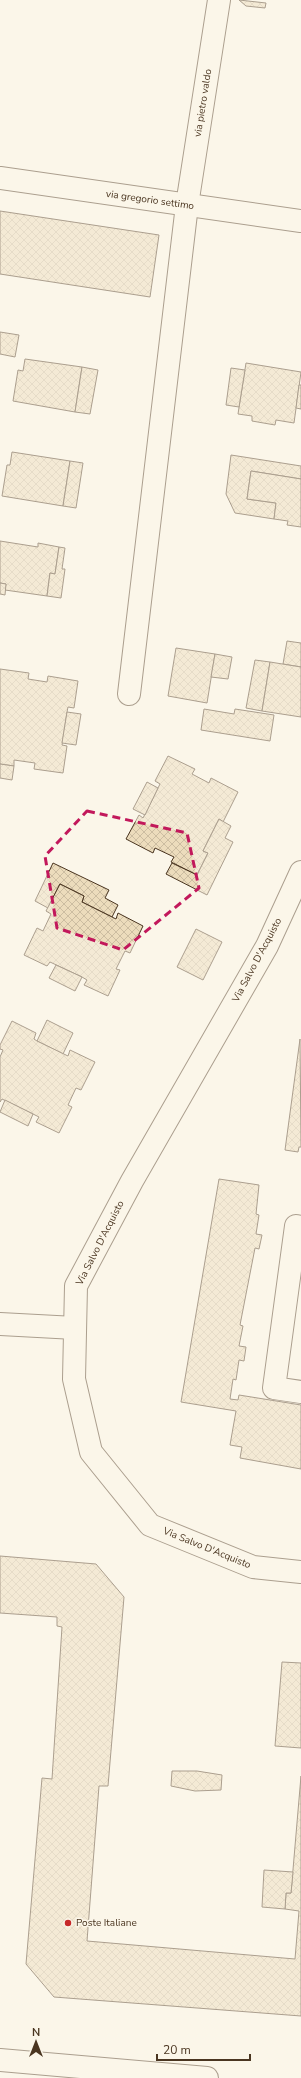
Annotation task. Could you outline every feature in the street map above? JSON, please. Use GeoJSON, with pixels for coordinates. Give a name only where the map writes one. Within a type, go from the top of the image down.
{"type":"FeatureCollection","features":[{"type":"Feature","properties":{"kind":"street","name":"via pietro valdo"},"geometry":{"type":"LineString","coordinates":[[129,694],[188,205],[219,0]]}},
{"type":"Feature","properties":{"kind":"street","name":"via gregorio settimo"},"geometry":{"type":"LineString","coordinates":[[0,178],[301,221]]}},
{"type":"Feature","properties":{"kind":"street","name":"Via Salvo D'Acquisto"},"geometry":{"type":"LineString","coordinates":[[301,872],[293,907],[267,946],[132,1181],[76,1286],[74,1379],[91,1452],[150,1525],[252,1567],[301,1572]]}},
{"type":"Feature","properties":{"kind":"street"},"geometry":{"type":"LineString","coordinates":[[301,1227],[296,1226],[274,1388],[301,1392]]}},
{"type":"Feature","properties":{"kind":"street"},"geometry":{"type":"LineString","coordinates":[[0,1324],[75,1328]]}},
{"type":"Feature","properties":{"kind":"street"},"geometry":{"type":"LineString","coordinates":[[0,2060],[207,2078]]}},
{"type":"Feature","properties":{"kind":"highlighted area"},"geometry":{"type":"Polygon","coordinates":[[[87,811],[187,833],[199,888],[123,950],[57,928],[45,856],[87,811]]]}},
{"type":"Feature","properties":{"kind":"building"},"geometry":{"type":"Polygon","coordinates":[[[239,0],[266,3],[265,8],[246,6],[239,0]]]}},
{"type":"Feature","properties":{"kind":"building"},"geometry":{"type":"Polygon","coordinates":[[[0,211],[159,235],[150,297],[0,274],[0,211]]]}},
{"type":"Feature","properties":{"kind":"building"},"geometry":{"type":"Polygon","coordinates":[[[0,332],[19,335],[15,357],[0,354],[0,332]]]}},
{"type":"Feature","properties":{"kind":"building"},"geometry":{"type":"Polygon","coordinates":[[[25,359],[82,367],[75,412],[13,401],[18,370],[23,371],[25,359]]]}},
{"type":"Feature","properties":{"kind":"building"},"geometry":{"type":"Polygon","coordinates":[[[246,363],[301,372],[294,423],[276,420],[275,425],[252,421],[252,416],[238,414],[246,363]]]}},
{"type":"Feature","properties":{"kind":"building"},"geometry":{"type":"Polygon","coordinates":[[[82,367],[98,370],[90,414],[75,412],[82,367]]]}},
{"type":"Feature","properties":{"kind":"building"},"geometry":{"type":"Polygon","coordinates":[[[231,368],[245,370],[239,407],[226,405],[231,368]]]}},
{"type":"Feature","properties":{"kind":"building"},"geometry":{"type":"Polygon","coordinates":[[[299,385],[301,385],[301,409],[296,408],[299,385]]]}},
{"type":"Feature","properties":{"kind":"building"},"geometry":{"type":"Polygon","coordinates":[[[12,452],[70,461],[63,506],[2,496],[7,465],[10,465],[12,452]]]}},
{"type":"Feature","properties":{"kind":"building"},"geometry":{"type":"Polygon","coordinates":[[[231,455],[301,466],[301,479],[251,471],[247,499],[276,503],[274,519],[235,513],[226,494],[231,455]]]}},
{"type":"Feature","properties":{"kind":"building"},"geometry":{"type":"Polygon","coordinates":[[[70,461],[83,463],[76,508],[63,506],[70,461]]]}},
{"type":"Feature","properties":{"kind":"building"},"geometry":{"type":"Polygon","coordinates":[[[251,471],[301,479],[301,527],[287,525],[288,521],[274,519],[276,503],[247,499],[251,471]]]}},
{"type":"Feature","properties":{"kind":"building"},"geometry":{"type":"Polygon","coordinates":[[[0,541],[38,547],[38,543],[59,547],[55,574],[50,573],[47,596],[5,590],[6,584],[0,583],[0,541]]]}},
{"type":"Feature","properties":{"kind":"building"},"geometry":{"type":"Polygon","coordinates":[[[59,547],[65,548],[62,569],[65,569],[61,598],[47,596],[50,573],[55,574],[59,547]]]}},
{"type":"Feature","properties":{"kind":"building"},"geometry":{"type":"Polygon","coordinates":[[[0,583],[6,584],[5,595],[0,594],[0,583]]]}},
{"type":"Feature","properties":{"kind":"building"},"geometry":{"type":"Polygon","coordinates":[[[287,641],[301,643],[301,667],[283,664],[287,641]]]}},
{"type":"Feature","properties":{"kind":"building"},"geometry":{"type":"Polygon","coordinates":[[[176,648],[215,654],[207,703],[168,696],[176,648]]]}},
{"type":"Feature","properties":{"kind":"building"},"geometry":{"type":"Polygon","coordinates":[[[215,654],[232,657],[228,679],[211,677],[215,654]]]}},
{"type":"Feature","properties":{"kind":"building"},"geometry":{"type":"Polygon","coordinates":[[[255,660],[270,662],[262,711],[246,708],[255,660]]]}},
{"type":"Feature","properties":{"kind":"building"},"geometry":{"type":"Polygon","coordinates":[[[270,662],[301,667],[301,717],[262,711],[270,662]]]}},
{"type":"Feature","properties":{"kind":"building"},"geometry":{"type":"Polygon","coordinates":[[[0,669],[29,673],[28,679],[47,682],[48,676],[78,681],[74,708],[68,707],[67,712],[62,745],[67,746],[63,773],[34,769],[35,763],[14,760],[14,766],[0,764],[0,669]]]}},
{"type":"Feature","properties":{"kind":"building"},"geometry":{"type":"Polygon","coordinates":[[[204,709],[234,714],[235,709],[274,715],[270,741],[201,730],[204,709]]]}},
{"type":"Feature","properties":{"kind":"building"},"geometry":{"type":"Polygon","coordinates":[[[67,712],[81,714],[76,745],[62,743],[67,712]]]}},
{"type":"Feature","properties":{"kind":"building"},"geometry":{"type":"Polygon","coordinates":[[[168,756],[195,769],[192,774],[209,783],[211,778],[238,792],[223,822],[219,819],[203,851],[208,853],[197,875],[171,862],[174,857],[155,848],[153,853],[126,839],[139,815],[143,818],[160,784],[155,781],[168,756]]]}},
{"type":"Feature","properties":{"kind":"building"},"geometry":{"type":"Polygon","coordinates":[[[0,764],[14,766],[12,780],[0,778],[0,764]]]}},
{"type":"Feature","properties":{"kind":"building"},"geometry":{"type":"Polygon","coordinates":[[[147,782],[158,788],[145,815],[133,809],[147,782]]]}},
{"type":"Feature","properties":{"kind":"building"},"geometry":{"type":"Polygon","coordinates":[[[219,819],[231,826],[225,838],[233,842],[207,895],[166,874],[172,863],[197,875],[208,853],[203,851],[219,819]]]}},
{"type":"Feature","properties":{"kind":"building"},"geometry":{"type":"Polygon","coordinates":[[[53,863],[109,890],[105,898],[118,905],[112,917],[82,902],[84,896],[60,884],[48,908],[35,901],[53,863]]]}},
{"type":"Feature","properties":{"kind":"building"},"geometry":{"type":"Polygon","coordinates":[[[60,884],[84,896],[82,902],[116,919],[118,913],[143,926],[130,953],[125,951],[116,969],[120,970],[108,996],[84,985],[87,980],[82,977],[50,962],[47,966],[24,955],[37,928],[43,931],[51,914],[46,911],[60,884]]]}},
{"type":"Feature","properties":{"kind":"building"},"geometry":{"type":"Polygon","coordinates":[[[196,929],[222,942],[203,980],[177,967],[196,929]]]}},
{"type":"Feature","properties":{"kind":"building"},"geometry":{"type":"Polygon","coordinates":[[[56,965],[82,977],[75,991],[49,978],[56,965]]]}},
{"type":"Feature","properties":{"kind":"building"},"geometry":{"type":"Polygon","coordinates":[[[47,1020],[73,1033],[63,1054],[37,1041],[47,1020]]]}},
{"type":"Feature","properties":{"kind":"building"},"geometry":{"type":"Polygon","coordinates":[[[12,1021],[36,1033],[34,1039],[37,1041],[68,1056],[70,1050],[95,1062],[81,1090],[76,1088],[68,1105],[72,1107],[59,1133],[36,1122],[39,1117],[2,1099],[0,1102],[0,1057],[3,1050],[0,1049],[0,1045],[12,1021]]]}},
{"type":"Feature","properties":{"kind":"building"},"geometry":{"type":"Polygon","coordinates":[[[300,1039],[301,1147],[299,1147],[298,1152],[285,1150],[300,1039]]]}},
{"type":"Feature","properties":{"kind":"building"},"geometry":{"type":"Polygon","coordinates":[[[5,1100],[33,1114],[28,1126],[0,1112],[5,1100]]]}},
{"type":"Feature","properties":{"kind":"building"},"geometry":{"type":"Polygon","coordinates":[[[219,1179],[259,1185],[256,1214],[259,1215],[256,1234],[262,1235],[259,1249],[255,1248],[240,1325],[243,1326],[239,1346],[246,1347],[244,1361],[239,1360],[236,1380],[233,1379],[230,1399],[238,1400],[239,1395],[301,1405],[301,1469],[240,1458],[242,1447],[230,1445],[236,1411],[181,1402],[219,1179]]]}},
{"type":"Feature","properties":{"kind":"building"},"geometry":{"type":"Polygon","coordinates":[[[0,1556],[96,1564],[124,1597],[108,1786],[99,1786],[87,1941],[295,1959],[299,1911],[285,1909],[286,1893],[291,1893],[301,1776],[301,2016],[54,1997],[26,1964],[42,1778],[52,1779],[62,1627],[57,1626],[57,1617],[0,1613],[0,1556]]]}},
{"type":"Feature","properties":{"kind":"building"},"geometry":{"type":"Polygon","coordinates":[[[282,1662],[301,1663],[301,1748],[275,1746],[282,1662]]]}},
{"type":"Feature","properties":{"kind":"building"},"geometry":{"type":"Polygon","coordinates":[[[172,1771],[197,1771],[222,1775],[221,1790],[195,1791],[171,1786],[172,1771]]]}},
{"type":"Feature","properties":{"kind":"building"},"geometry":{"type":"Polygon","coordinates":[[[264,1870],[293,1872],[291,1893],[286,1893],[285,1909],[262,1907],[264,1870]]]}},
{"type":"Feature","properties":{"kind":"place","name":"Poste Italiane"},"geometry":{"type":"Point","coordinates":[68,1923]}}]}
